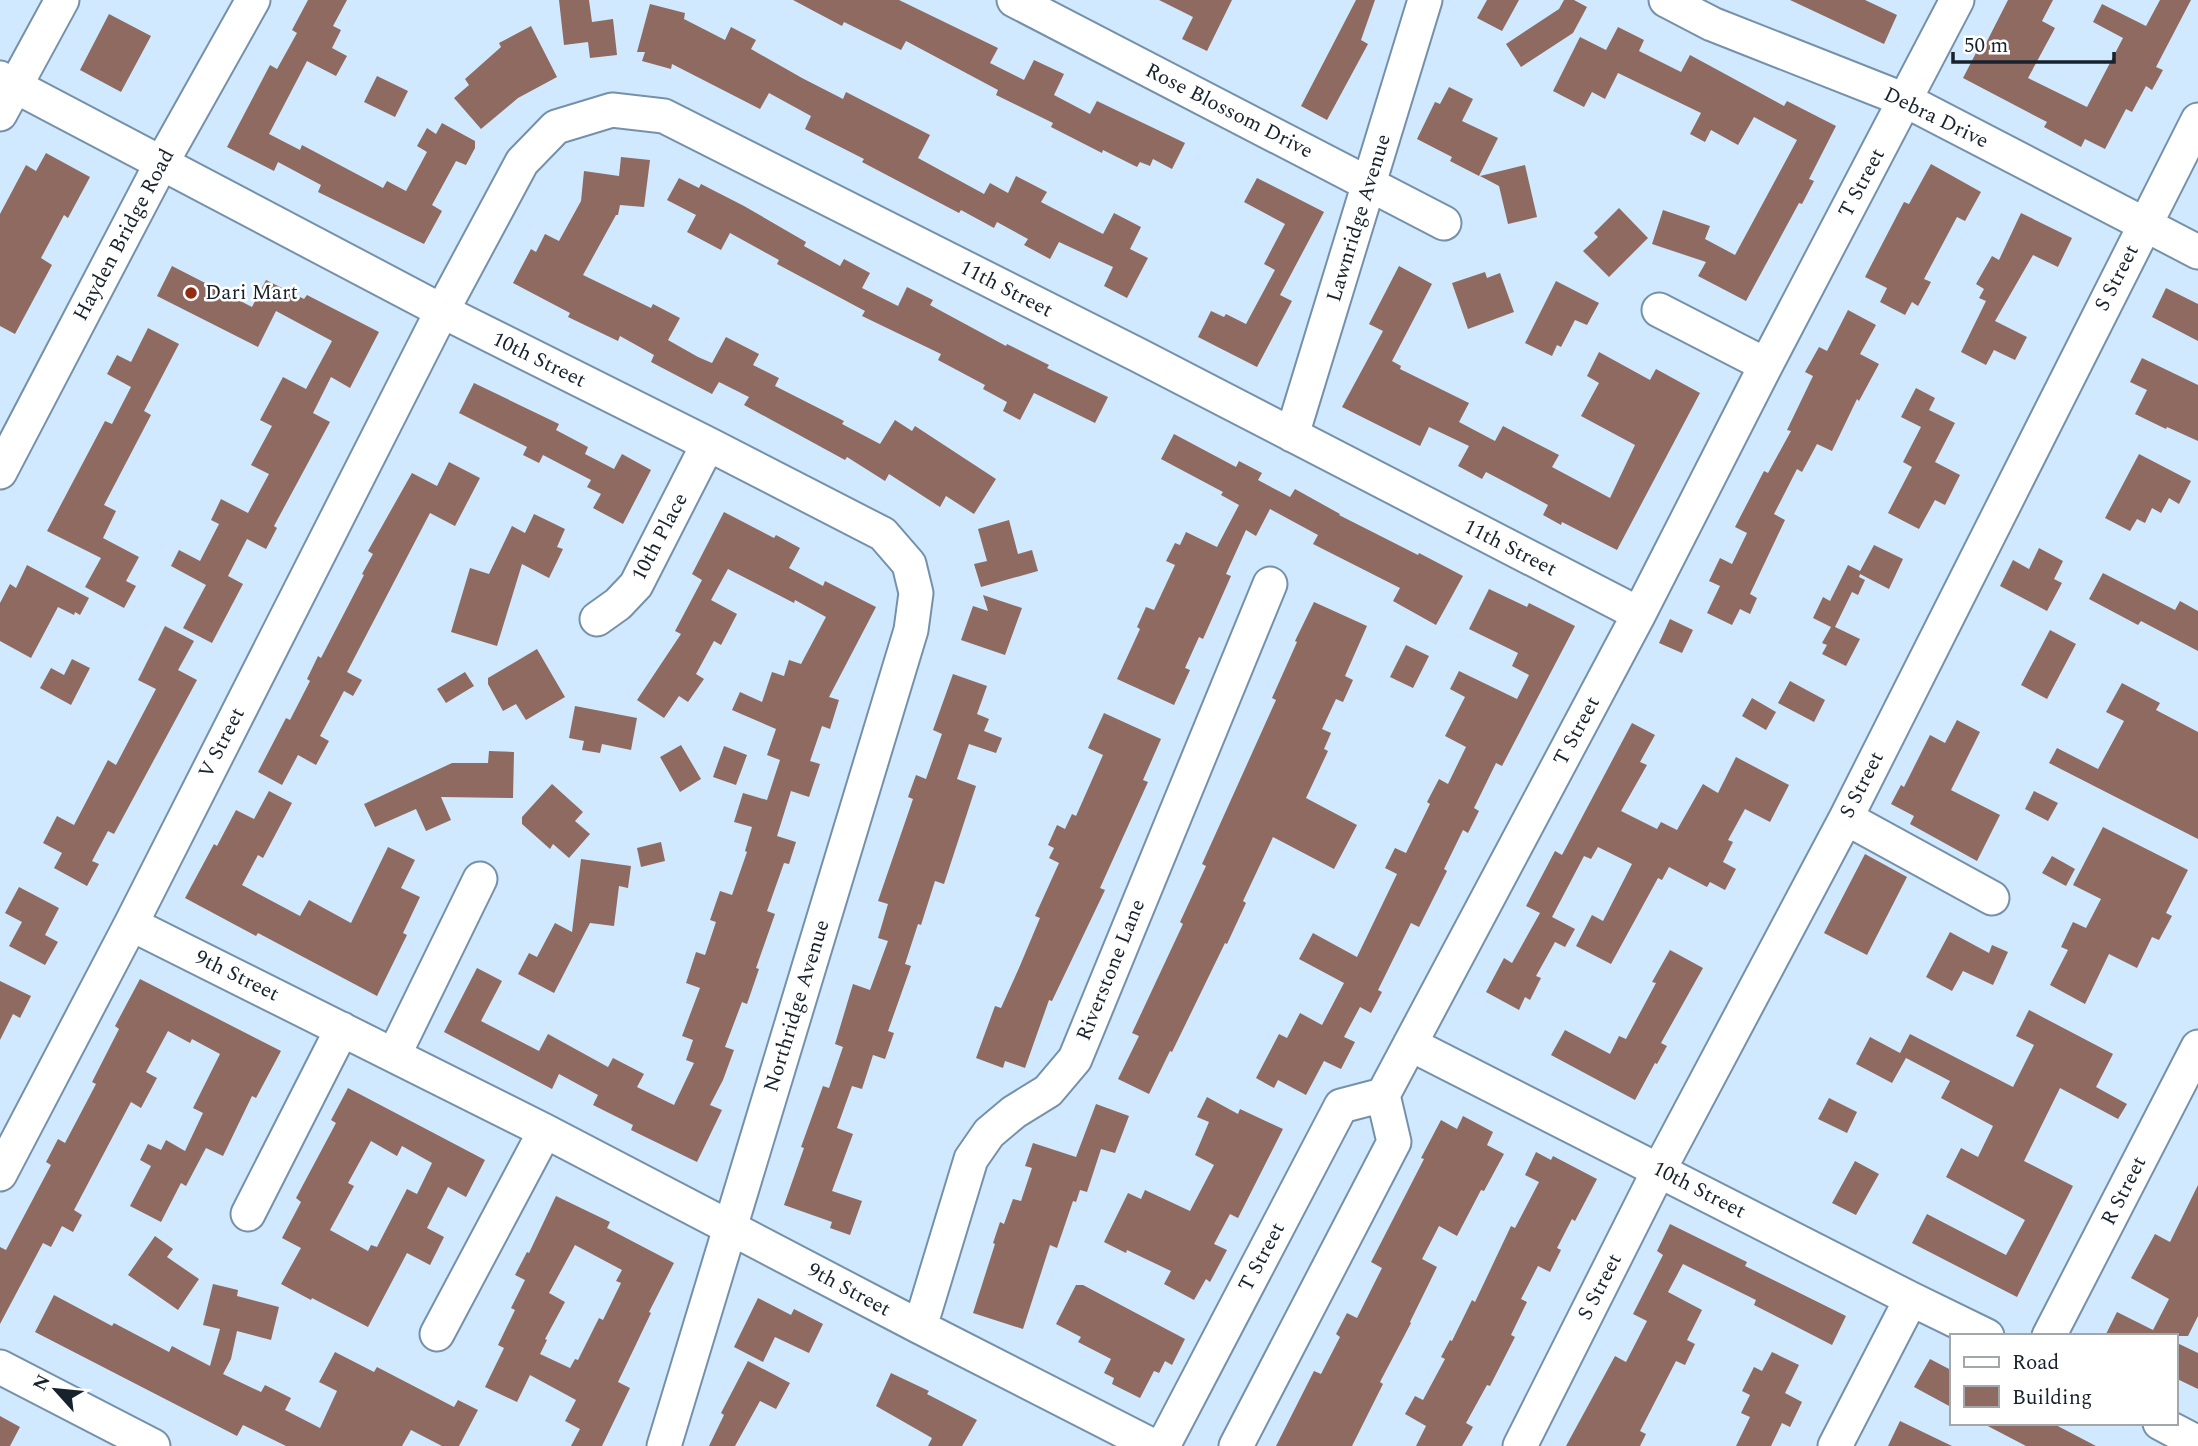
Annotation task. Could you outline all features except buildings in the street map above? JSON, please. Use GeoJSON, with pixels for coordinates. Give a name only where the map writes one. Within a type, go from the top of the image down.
{"type":"FeatureCollection","features":[{"type":"Feature","properties":{"kind":"street"},"geometry":{"type":"LineString","coordinates":[[5,93],[62,0]]}},
{"type":"Feature","properties":{"kind":"street","name":"Hayden Bridge Road"},"geometry":{"type":"LineString","coordinates":[[0,472],[161,164],[253,0]]}},
{"type":"Feature","properties":{"kind":"street","name":"Rose Blossom Drive"},"geometry":{"type":"LineString","coordinates":[[1014,0],[1444,223]]}},
{"type":"Feature","properties":{"kind":"street","name":"Lawnridge Avenue"},"geometry":{"type":"LineString","coordinates":[[1292,435],[1425,0]]}},
{"type":"Feature","properties":{"kind":"street","name":"Debra Drive"},"geometry":{"type":"LineString","coordinates":[[1666,0],[1712,24],[1905,100],[2198,252]]}},
{"type":"Feature","properties":{"kind":"street","name":"T Street"},"geometry":{"type":"LineString","coordinates":[[1163,1446],[1341,1106],[1383,1096],[1639,614],[1957,0]]}},
{"type":"Feature","properties":{"kind":"street","name":"10th Street"},"geometry":{"type":"LineString","coordinates":[[5,93],[161,164],[442,311],[883,534],[909,564]]}},
{"type":"Feature","properties":{"kind":"street","name":"11th Street"},"geometry":{"type":"LineString","coordinates":[[442,311],[522,162],[556,127],[612,110],[664,116],[1130,351],[1639,614]]}},
{"type":"Feature","properties":{"kind":"street","name":"S Street"},"geometry":{"type":"LineString","coordinates":[[1520,1446],[1659,1170],[1846,818],[2198,120]]}},
{"type":"Feature","properties":{"kind":"street"},"geometry":{"type":"LineString","coordinates":[[1659,310],[1766,365]]}},
{"type":"Feature","properties":{"kind":"street","name":"V Street"},"geometry":{"type":"LineString","coordinates":[[0,1174],[131,924],[442,311]]}},
{"type":"Feature","properties":{"kind":"street","name":"10th Place"},"geometry":{"type":"LineString","coordinates":[[597,619],[618,604],[636,585],[708,444]]}},
{"type":"Feature","properties":{"kind":"street","name":"Northridge Avenue"},"geometry":{"type":"LineString","coordinates":[[664,1446],[911,630],[916,593],[909,564]]}},
{"type":"Feature","properties":{"kind":"street","name":"Riverstone Lane"},"geometry":{"type":"LineString","coordinates":[[920,1327],[971,1159],[989,1133],[1013,1112],[1048,1091],[1074,1059],[1270,584]]}},
{"type":"Feature","properties":{"kind":"street"},"geometry":{"type":"LineString","coordinates":[[1846,818],[1992,898]]}},
{"type":"Feature","properties":{"kind":"street"},"geometry":{"type":"LineString","coordinates":[[394,1055],[480,879]]}},
{"type":"Feature","properties":{"kind":"street","name":"9th Street"},"geometry":{"type":"LineString","coordinates":[[131,924],[545,1131],[1153,1446]]}},
{"type":"Feature","properties":{"kind":"street"},"geometry":{"type":"LineString","coordinates":[[248,1214],[342,1029]]}},
{"type":"Feature","properties":{"kind":"street","name":"10th Street"},"geometry":{"type":"LineString","coordinates":[[1410,1044],[1983,1334]]}},
{"type":"Feature","properties":{"kind":"street","name":"R Street"},"geometry":{"type":"LineString","coordinates":[[2050,1334],[2198,1046]]}},
{"type":"Feature","properties":{"kind":"street"},"geometry":{"type":"LineString","coordinates":[[1236,1446],[1394,1142],[1383,1096]]}},
{"type":"Feature","properties":{"kind":"street"},"geometry":{"type":"LineString","coordinates":[[437,1334],[545,1131]]}},
{"type":"Feature","properties":{"kind":"street"},"geometry":{"type":"LineString","coordinates":[[1835,1446],[1911,1299]]}},
{"type":"Feature","properties":{"kind":"street"},"geometry":{"type":"LineString","coordinates":[[0,1367],[153,1446]]}},
{"type":"Feature","properties":{"kind":"street"},"geometry":{"type":"LineString","coordinates":[[2160,1432],[2198,1443]]}},
{"type":"Feature","properties":{"kind":"place","name":"Dari Mart"},"geometry":{"type":"Point","coordinates":[191,293]}}]}
